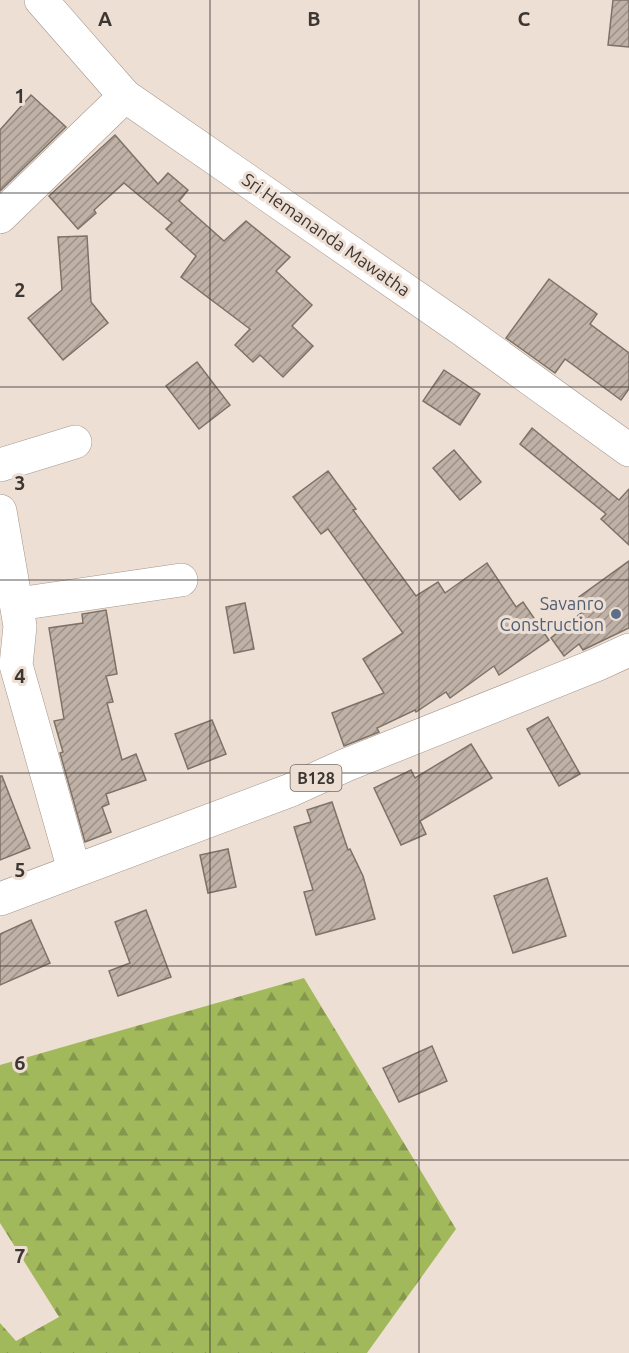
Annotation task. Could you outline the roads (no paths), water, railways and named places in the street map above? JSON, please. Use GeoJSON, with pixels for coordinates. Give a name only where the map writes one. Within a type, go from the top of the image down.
{"type":"FeatureCollection","features":[{"type":"Feature","properties":{"kind":"main road","name":"Sri Hemananda Mawatha"},"geometry":{"type":"LineString","coordinates":[[41,0],[125,96],[463,330],[629,450]]}},
{"type":"Feature","properties":{"kind":"main road"},"geometry":{"type":"LineString","coordinates":[[0,217],[125,96]]}},
{"type":"Feature","properties":{"kind":"main road"},"geometry":{"type":"LineString","coordinates":[[0,465],[75,442]]}},
{"type":"Feature","properties":{"kind":"main road"},"geometry":{"type":"LineString","coordinates":[[0,511],[20,626],[8,666],[75,870]]}},
{"type":"Feature","properties":{"kind":"main road"},"geometry":{"type":"LineString","coordinates":[[18,604],[181,580]]}},
{"type":"Feature","properties":{"kind":"main road","name":"B128"},"geometry":{"type":"LineString","coordinates":[[0,899],[291,790],[345,765],[629,650]]}},
{"type":"Feature","properties":{"kind":"place","name":"Savanro Construction"},"geometry":{"type":"Point","coordinates":[616,614]}}]}
